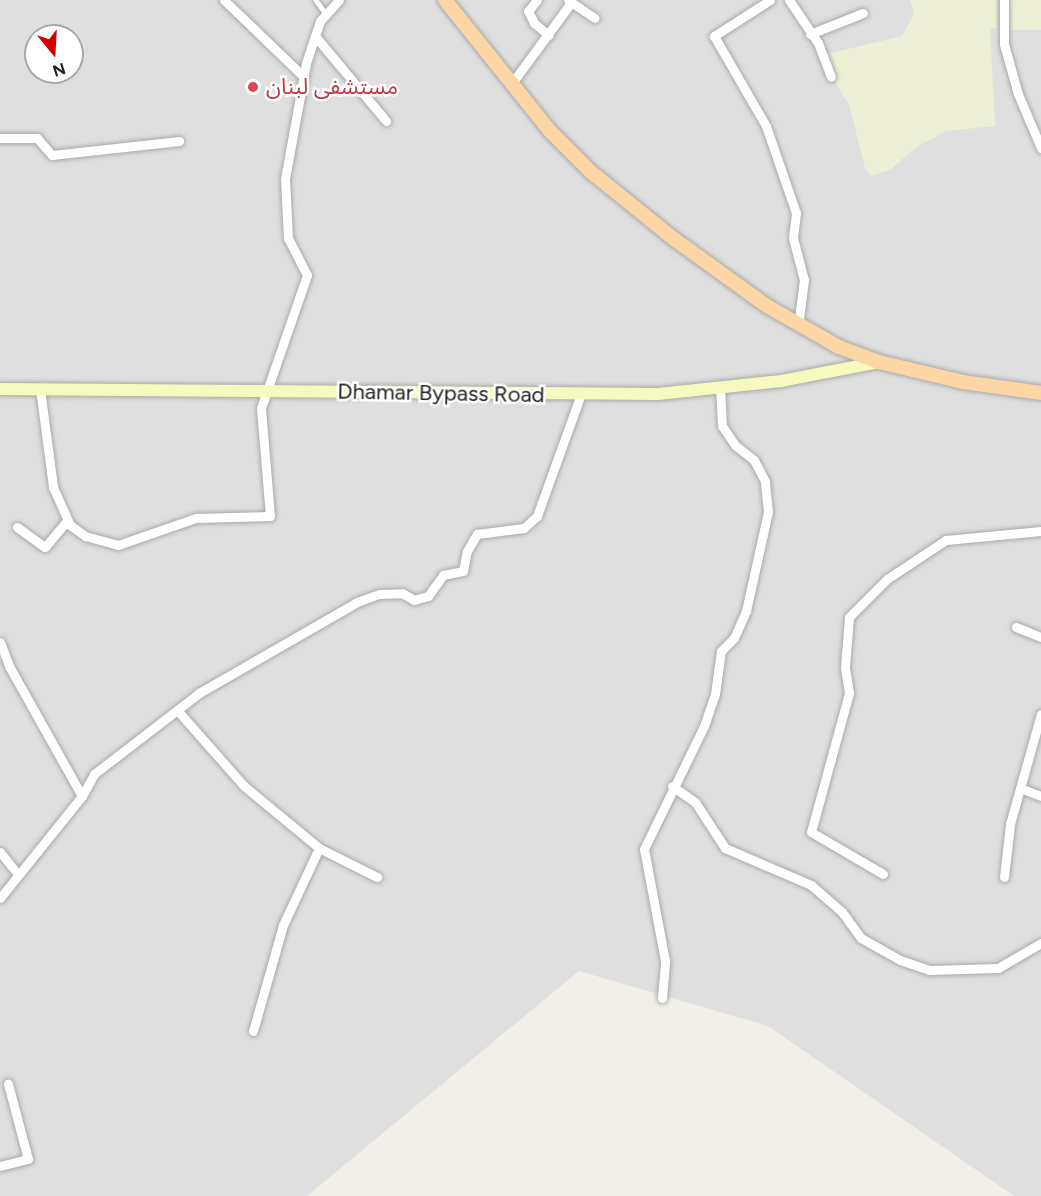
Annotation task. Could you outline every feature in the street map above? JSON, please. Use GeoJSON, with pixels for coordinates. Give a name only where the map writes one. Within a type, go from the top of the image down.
{"type":"FeatureCollection","features":[{"type":"Feature","properties":{"kind":"main road"},"geometry":{"type":"LineString","coordinates":[[445,0],[550,131],[591,172],[674,239],[798,326],[839,347],[879,362],[963,382],[1041,393]]}},
{"type":"Feature","properties":{"kind":"main road","name":"Dhamar Bypass Road"},"geometry":{"type":"LineString","coordinates":[[0,388],[658,394],[781,381],[879,362]]}},
{"type":"Feature","properties":{"kind":"street"},"geometry":{"type":"LineString","coordinates":[[224,0],[304,76]]}},
{"type":"Feature","properties":{"kind":"street"},"geometry":{"type":"LineString","coordinates":[[40,389],[53,488],[67,521],[85,536],[118,544],[196,518],[270,516],[261,408],[307,275],[288,238],[285,179],[304,76],[315,36],[326,14],[339,0]]}},
{"type":"Feature","properties":{"kind":"street"},"geometry":{"type":"LineString","coordinates":[[537,0],[528,11],[534,23],[549,35]]}},
{"type":"Feature","properties":{"kind":"street"},"geometry":{"type":"LineString","coordinates":[[770,0],[714,36],[765,126],[796,213],[793,238],[804,280],[798,326]]}},
{"type":"Feature","properties":{"kind":"street"},"geometry":{"type":"LineString","coordinates":[[789,0],[818,43],[831,77]]}},
{"type":"Feature","properties":{"kind":"street"},"geometry":{"type":"LineString","coordinates":[[1004,0],[1004,44],[1018,94],[1041,148]]}},
{"type":"Feature","properties":{"kind":"street"},"geometry":{"type":"LineString","coordinates":[[512,83],[549,35],[569,2],[595,18]]}},
{"type":"Feature","properties":{"kind":"street"},"geometry":{"type":"LineString","coordinates":[[810,34],[862,13]]}},
{"type":"Feature","properties":{"kind":"street"},"geometry":{"type":"LineString","coordinates":[[315,36],[386,121]]}},
{"type":"Feature","properties":{"kind":"street"},"geometry":{"type":"LineString","coordinates":[[0,138],[37,138],[52,155],[179,141]]}},
{"type":"Feature","properties":{"kind":"street"},"geometry":{"type":"LineString","coordinates":[[662,998],[666,961],[644,849],[672,786],[704,726],[715,694],[722,651],[734,638],[746,611],[768,512],[765,482],[754,460],[735,445],[722,426],[720,387]]}},
{"type":"Feature","properties":{"kind":"street"},"geometry":{"type":"LineString","coordinates":[[0,898],[82,796],[94,774],[119,751],[177,710],[357,602],[380,594],[402,593],[414,600],[428,596],[443,575],[463,571],[467,551],[477,534],[524,528],[537,516],[580,394]]}},
{"type":"Feature","properties":{"kind":"street"},"geometry":{"type":"LineString","coordinates":[[17,527],[45,547],[67,521]]}},
{"type":"Feature","properties":{"kind":"street"},"geometry":{"type":"LineString","coordinates":[[883,874],[811,832],[849,693],[845,667],[849,617],[887,579],[946,540],[1041,531]]}},
{"type":"Feature","properties":{"kind":"street"},"geometry":{"type":"LineString","coordinates":[[1016,627],[1041,637]]}},
{"type":"Feature","properties":{"kind":"street"},"geometry":{"type":"LineString","coordinates":[[0,642],[3,662],[82,796]]}},
{"type":"Feature","properties":{"kind":"street"},"geometry":{"type":"LineString","coordinates":[[177,710],[244,786],[319,848],[376,878]]}},
{"type":"Feature","properties":{"kind":"street"},"geometry":{"type":"LineString","coordinates":[[1004,877],[1010,824],[1041,714]]}},
{"type":"Feature","properties":{"kind":"street"},"geometry":{"type":"LineString","coordinates":[[672,786],[695,801],[725,848],[811,885],[842,912],[861,938],[900,960],[929,970],[998,968],[1041,943]]}},
{"type":"Feature","properties":{"kind":"street"},"geometry":{"type":"LineString","coordinates":[[1020,788],[1041,796]]}},
{"type":"Feature","properties":{"kind":"street"},"geometry":{"type":"LineString","coordinates":[[253,1031],[283,925],[319,848]]}},
{"type":"Feature","properties":{"kind":"street"},"geometry":{"type":"LineString","coordinates":[[0,852],[18,873]]}},
{"type":"Feature","properties":{"kind":"street"},"geometry":{"type":"LineString","coordinates":[[0,1166],[28,1159],[8,1084]]}},
{"type":"Feature","properties":{"kind":"lane"},"geometry":{"type":"LineString","coordinates":[[316,0],[326,14]]}},
{"type":"Feature","properties":{"kind":"shaded area"},"geometry":{"type":"Polygon","coordinates":[[[0,0],[1041,0],[1041,1196],[1014,1196],[768,1026],[579,971],[307,1196],[0,1196],[0,0]]]}},
{"type":"Feature","properties":{"kind":"green space"},"geometry":{"type":"Polygon","coordinates":[[[910,0],[997,0],[997,28],[990,28],[995,126],[946,131],[916,147],[891,169],[871,176],[865,168],[849,104],[837,86],[827,54],[902,36],[914,14],[910,0]]]}},
{"type":"Feature","properties":{"kind":"green space"},"geometry":{"type":"Polygon","coordinates":[[[1007,0],[1041,0],[1041,30],[1007,30],[1007,0]]]}},
{"type":"Feature","properties":{"kind":"place","name":"مستشفى لبنان"},"geometry":{"type":"Point","coordinates":[253,87]}}]}
